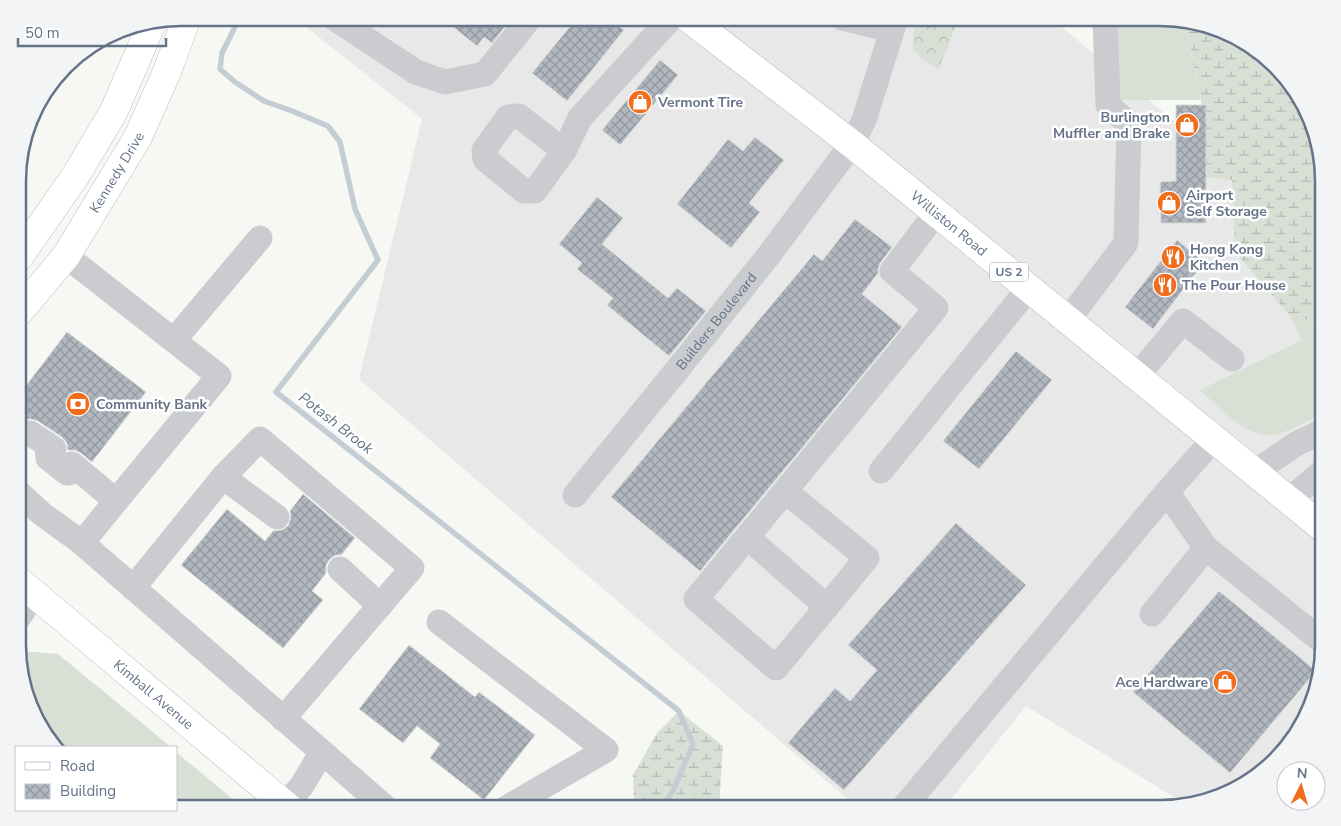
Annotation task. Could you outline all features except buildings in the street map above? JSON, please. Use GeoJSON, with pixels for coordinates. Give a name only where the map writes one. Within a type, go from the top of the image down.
{"type":"FeatureCollection","features":[{"type":"Feature","properties":{"kind":"main road","name":"Kennedy Drive"},"geometry":{"type":"LineString","coordinates":[[26,304],[66,256],[138,138],[166,74],[184,26]]}},
{"type":"Feature","properties":{"kind":"main road","name":"Williston Road"},"geometry":{"type":"LineString","coordinates":[[698,26],[852,144],[1314,521]]}},
{"type":"Feature","properties":{"kind":"main road"},"geometry":{"type":"LineString","coordinates":[[26,247],[76,175],[114,112],[149,30]]}},
{"type":"Feature","properties":{"kind":"main road","name":"Kimball Avenue"},"geometry":{"type":"LineString","coordinates":[[27,588],[280,800]]}},
{"type":"Feature","properties":{"kind":"street"},"geometry":{"type":"LineString","coordinates":[[346,26],[416,72],[446,82],[485,74],[524,26]]}},
{"type":"Feature","properties":{"kind":"street"},"geometry":{"type":"LineString","coordinates":[[564,151],[580,118],[664,26]]}},
{"type":"Feature","properties":{"kind":"street","name":"Builders Boulevard"},"geometry":{"type":"LineString","coordinates":[[575,494],[678,370],[769,255],[852,144],[864,120],[893,26]]}},
{"type":"Feature","properties":{"kind":"street"},"geometry":{"type":"LineString","coordinates":[[1068,320],[1126,243],[1128,124],[1108,105],[1105,26]]}},
{"type":"Feature","properties":{"kind":"street"},"geometry":{"type":"LineString","coordinates":[[785,491],[868,558],[776,668],[696,599],[747,537],[936,308],[892,272],[936,213]]}},
{"type":"Feature","properties":{"kind":"street"},"geometry":{"type":"LineString","coordinates":[[174,340],[260,238]]}},
{"type":"Feature","properties":{"kind":"street"},"geometry":{"type":"LineString","coordinates":[[66,256],[219,376],[82,543]]}},
{"type":"Feature","properties":{"kind":"street"},"geometry":{"type":"LineString","coordinates":[[881,471],[1029,288]]}},
{"type":"Feature","properties":{"kind":"street"},"geometry":{"type":"LineString","coordinates":[[1137,376],[1183,321],[1232,359]]}},
{"type":"Feature","properties":{"kind":"street"},"geometry":{"type":"LineString","coordinates":[[26,433],[30,433],[63,457],[116,501]]}},
{"type":"Feature","properties":{"kind":"street"},"geometry":{"type":"LineString","coordinates":[[1255,472],[1296,444],[1314,435]]}},
{"type":"Feature","properties":{"kind":"street"},"geometry":{"type":"LineString","coordinates":[[133,588],[223,476],[260,439],[412,568],[283,719]]}},
{"type":"Feature","properties":{"kind":"street"},"geometry":{"type":"LineString","coordinates":[[910,799],[1167,492],[1214,439]]}},
{"type":"Feature","properties":{"kind":"street"},"geometry":{"type":"LineString","coordinates":[[223,476],[277,517]]}},
{"type":"Feature","properties":{"kind":"street"},"geometry":{"type":"LineString","coordinates":[[1289,500],[1314,479]]}},
{"type":"Feature","properties":{"kind":"street"},"geometry":{"type":"LineString","coordinates":[[1167,492],[1206,548],[1314,635]]}},
{"type":"Feature","properties":{"kind":"street"},"geometry":{"type":"LineString","coordinates":[[26,499],[42,514],[82,543],[377,800]]}},
{"type":"Feature","properties":{"kind":"street"},"geometry":{"type":"LineString","coordinates":[[747,537],[827,607]]}},
{"type":"Feature","properties":{"kind":"street"},"geometry":{"type":"LineString","coordinates":[[1152,614],[1206,548]]}},
{"type":"Feature","properties":{"kind":"street"},"geometry":{"type":"LineString","coordinates":[[340,569],[380,606]]}},
{"type":"Feature","properties":{"kind":"street"},"geometry":{"type":"LineString","coordinates":[[439,622],[606,750],[520,800]]}},
{"type":"Feature","properties":{"kind":"street"},"geometry":{"type":"LineString","coordinates":[[292,800],[322,752]]}},
{"type":"Feature","properties":{"kind":"shaded area"},"geometry":{"type":"Polygon","coordinates":[[[305,26],[1061,26],[1314,236],[1314,655],[1307,695],[1289,731],[1262,761],[1246,774],[1219,788],[1190,797],[1176,798],[1026,706],[951,799],[848,799],[359,379],[422,119],[305,26]]]}},
{"type":"Feature","properties":{"kind":"green space"},"geometry":{"type":"Polygon","coordinates":[[[915,26],[956,26],[939,69],[923,60],[913,50],[915,26]]]}},
{"type":"Feature","properties":{"kind":"green space"},"geometry":{"type":"Polygon","coordinates":[[[1112,26],[1160,26],[1187,29],[1201,100],[1114,100],[1112,26]]]}},
{"type":"Feature","properties":{"kind":"green space"},"geometry":{"type":"Polygon","coordinates":[[[1187,29],[1219,38],[1246,52],[1276,79],[1294,104],[1303,122],[1312,151],[1314,171],[1314,321],[1291,317],[1235,252],[1232,180],[1205,177],[1201,100],[1187,29]]]}},
{"type":"Feature","properties":{"kind":"green space"},"geometry":{"type":"Polygon","coordinates":[[[1291,317],[1314,321],[1314,418],[1274,435],[1264,435],[1243,427],[1224,413],[1200,390],[1302,340],[1291,317]]]}},
{"type":"Feature","properties":{"kind":"green space"},"geometry":{"type":"Polygon","coordinates":[[[27,651],[58,654],[170,746],[64,746],[52,731],[38,704],[32,685],[27,651]]]}},
{"type":"Feature","properties":{"kind":"green space"},"geometry":{"type":"Polygon","coordinates":[[[679,711],[723,746],[720,799],[634,800],[633,775],[657,733],[679,711]]]}},
{"type":"Feature","properties":{"kind":"green space"},"geometry":{"type":"Polygon","coordinates":[[[178,754],[234,800],[178,800],[178,754]]]}},
{"type":"Feature","properties":{"kind":"waterway","name":"Potash Brook"},"geometry":{"type":"LineString","coordinates":[[235,26],[222,53],[220,69],[235,82],[264,101],[328,126],[340,142],[355,209],[378,260],[276,392],[679,711],[693,744],[673,791],[667,800]]}},
{"type":"Feature","properties":{"kind":"place","name":"Vermont Tire"},"geometry":{"type":"Point","coordinates":[640,102]}},
{"type":"Feature","properties":{"kind":"place","name":"Burlington Muffler and Brake"},"geometry":{"type":"Point","coordinates":[1187,125]}},
{"type":"Feature","properties":{"kind":"place","name":"Airport Self Storage"},"geometry":{"type":"Point","coordinates":[1169,203]}},
{"type":"Feature","properties":{"kind":"place","name":"Hong Kong Kitchen"},"geometry":{"type":"Point","coordinates":[1173,257]}},
{"type":"Feature","properties":{"kind":"place","name":"The Pour House"},"geometry":{"type":"Point","coordinates":[1165,285]}},
{"type":"Feature","properties":{"kind":"place","name":"Community Bank"},"geometry":{"type":"Point","coordinates":[78,404]}},
{"type":"Feature","properties":{"kind":"place","name":"Ace Hardware"},"geometry":{"type":"Point","coordinates":[1225,682]}}]}
